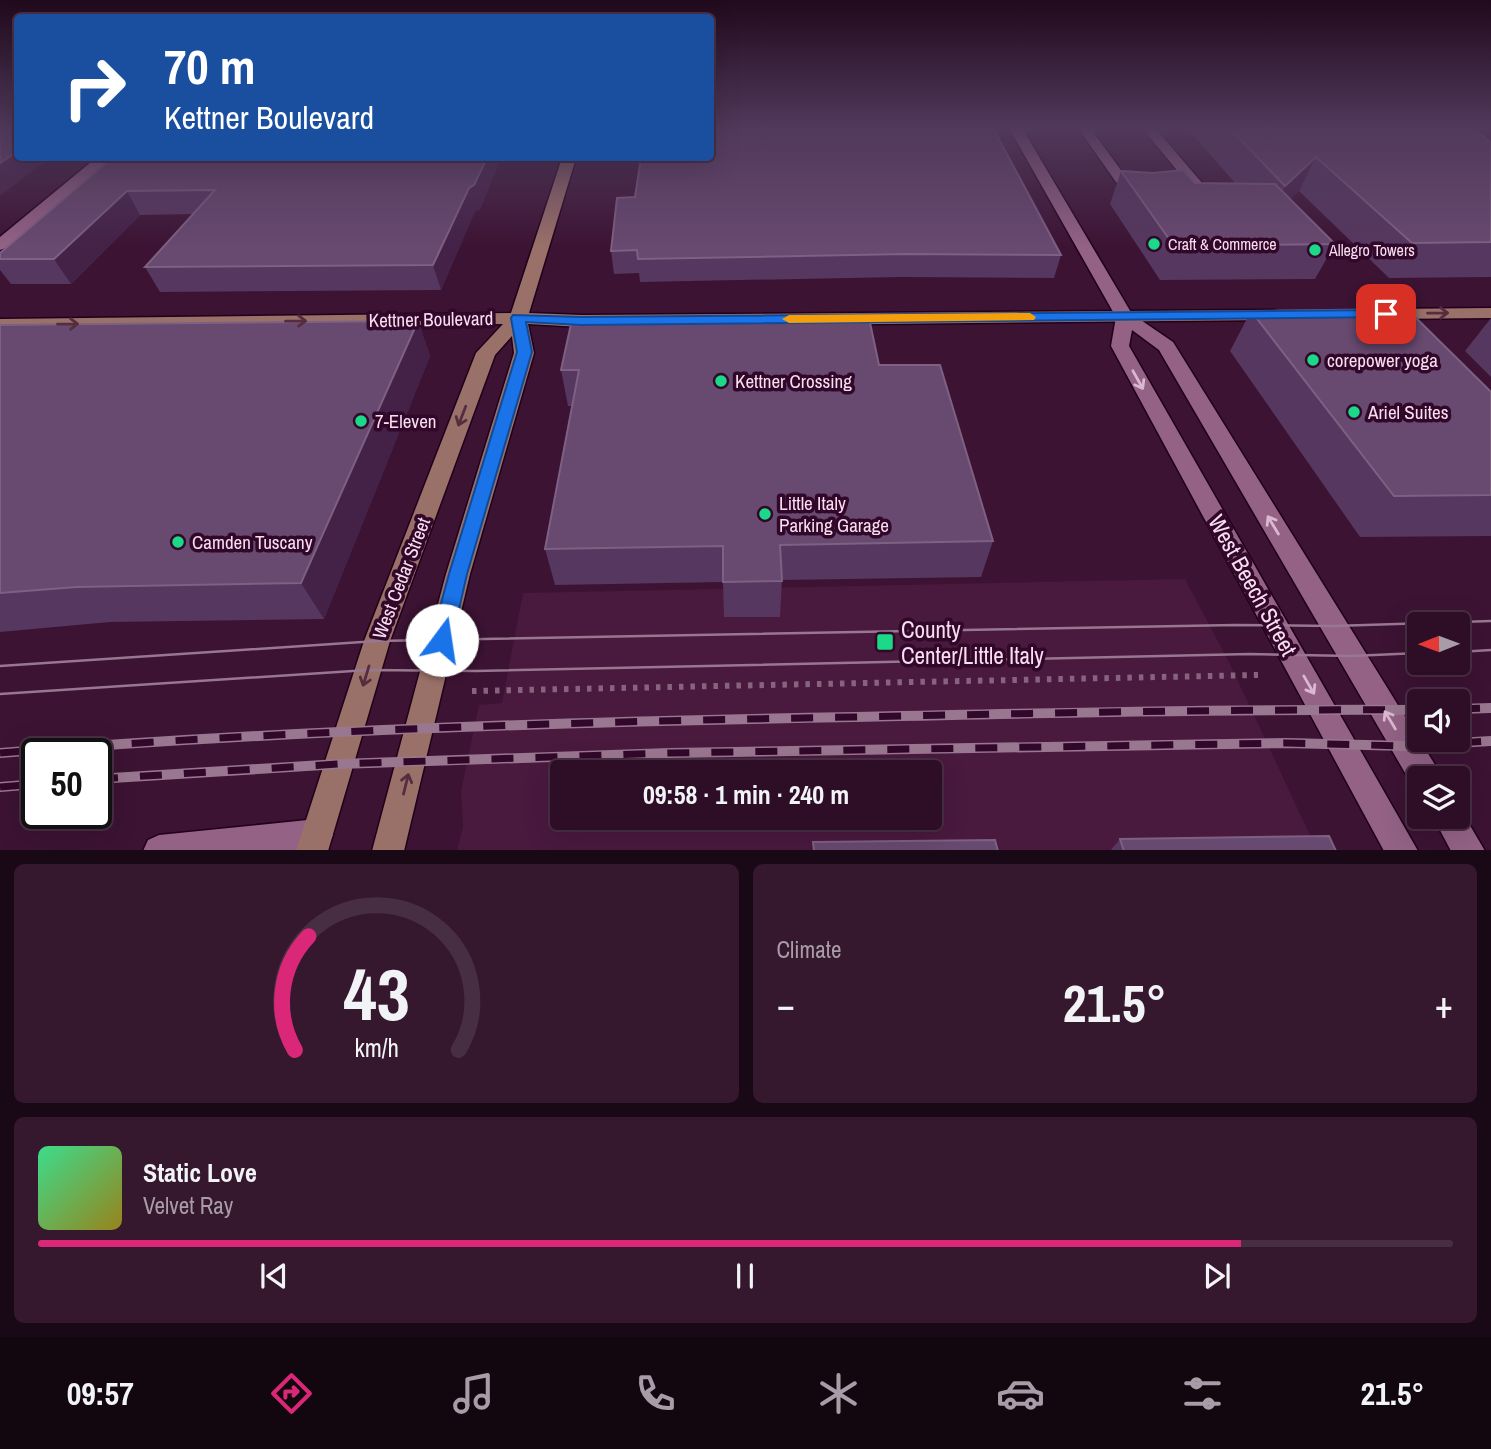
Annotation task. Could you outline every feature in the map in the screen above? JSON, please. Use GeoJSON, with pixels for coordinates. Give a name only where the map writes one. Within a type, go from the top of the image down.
{"type":"FeatureCollection","features":[{"type":"Feature","properties":{"kind":"main road","name":"West Cedar Street"},"geometry":{"type":"LineString","coordinates":[[314,843],[377,641],[486,353],[518,318],[566,168]]}},
{"type":"Feature","properties":{"kind":"main road"},"geometry":{"type":"LineString","coordinates":[[1368,314],[1491,313]]}},
{"type":"Feature","properties":{"kind":"main road","name":"Kettner Boulevard"},"geometry":{"type":"LineString","coordinates":[[0,325],[518,318],[582,321],[1300,315]]}},
{"type":"Feature","properties":{"kind":"main road","name":"West Cedar Street"},"geometry":{"type":"LineString","coordinates":[[388,850],[458,574],[524,352],[518,318]]}},
{"type":"Feature","properties":{"kind":"street"},"geometry":{"type":"LineString","coordinates":[[0,245],[92,168]]}},
{"type":"Feature","properties":{"kind":"street"},"geometry":{"type":"LineString","coordinates":[[1038,168],[1125,317],[1166,346],[1418,766]]}},
{"type":"Feature","properties":{"kind":"street","name":"West Beech Street"},"geometry":{"type":"LineString","coordinates":[[1125,317],[1120,346],[1402,850]]}},
{"type":"Feature","properties":{"kind":"street"},"geometry":{"type":"LineString","coordinates":[[1456,829],[1469,850]]}},
{"type":"Feature","properties":{"kind":"street"},"geometry":{"type":"LineString","coordinates":[[159,850],[314,843]]}},
{"type":"Feature","properties":{"kind":"lane"},"geometry":{"type":"LineString","coordinates":[[1113,168],[1136,200]]}},
{"type":"Feature","properties":{"kind":"lane"},"geometry":{"type":"LineString","coordinates":[[1182,168],[1210,201]]}},
{"type":"Feature","properties":{"kind":"path"},"geometry":{"type":"LineString","coordinates":[[472,691],[1258,675]]}},
{"type":"Feature","properties":{"kind":"shaded area"},"geometry":{"type":"Polygon","coordinates":[[[1185,579],[1230,664],[1316,848],[457,850],[463,826],[461,791],[479,705],[502,703],[523,593],[1185,579]]]}},
{"type":"Feature","properties":{"kind":"building"},"geometry":{"type":"Polygon","coordinates":[[[101,168],[482,168],[474,185],[469,188],[433,265],[145,267],[215,190],[127,191],[54,259],[0,259],[0,253],[101,168]]]}},
{"type":"Feature","properties":{"kind":"building"},"geometry":{"type":"Polygon","coordinates":[[[640,168],[1014,168],[1061,255],[905,254],[638,259],[637,250],[611,251],[617,198],[635,197],[640,168]]]}},
{"type":"Feature","properties":{"kind":"building"},"geometry":{"type":"Polygon","coordinates":[[[1267,168],[1305,168],[1285,186],[1267,168]]]}},
{"type":"Feature","properties":{"kind":"building"},"geometry":{"type":"Polygon","coordinates":[[[1328,168],[1491,168],[1491,242],[1412,243],[1328,168]]]}},
{"type":"Feature","properties":{"kind":"building"},"geometry":{"type":"Polygon","coordinates":[[[1183,170],[1195,183],[1275,184],[1335,244],[1174,246],[1121,171],[1153,173],[1183,170]]]}},
{"type":"Feature","properties":{"kind":"building"},"geometry":{"type":"Polygon","coordinates":[[[1407,309],[1491,392],[1491,495],[1394,496],[1251,311],[1407,309]]]}},
{"type":"Feature","properties":{"kind":"building","name":"Little Italy Parking Garage"},"geometry":{"type":"Polygon","coordinates":[[[869,318],[879,365],[940,365],[993,541],[780,545],[782,581],[723,582],[723,546],[545,549],[579,370],[561,370],[571,324],[869,318]]]}},
{"type":"Feature","properties":{"kind":"building","name":"Camden Tuscany"},"geometry":{"type":"Polygon","coordinates":[[[418,321],[301,583],[76,587],[0,593],[0,325],[418,321]]]}},
{"type":"Feature","properties":{"kind":"building"},"geometry":{"type":"Polygon","coordinates":[[[1329,836],[1336,850],[1124,850],[1120,839],[1329,836]]]}},
{"type":"Feature","properties":{"kind":"building"},"geometry":{"type":"Polygon","coordinates":[[[995,840],[998,850],[814,850],[813,842],[995,840]]]}},
{"type":"Feature","properties":{"kind":"tram line"},"geometry":{"type":"LineString","coordinates":[[0,666],[377,641],[1235,625],[1334,626],[1491,621]]}},
{"type":"Feature","properties":{"kind":"tram line"},"geometry":{"type":"LineString","coordinates":[[1470,651],[1491,650]]}},
{"type":"Feature","properties":{"kind":"tram line"},"geometry":{"type":"LineString","coordinates":[[0,694],[368,670],[476,671],[1250,654],[1352,656],[1407,654]]}},
{"type":"Feature","properties":{"kind":"railway"},"geometry":{"type":"LineString","coordinates":[[1470,709],[1491,708]]}},
{"type":"Feature","properties":{"kind":"railway"},"geometry":{"type":"LineString","coordinates":[[0,753],[214,738],[534,725],[1066,713],[1407,710]]}},
{"type":"Feature","properties":{"kind":"railway"},"geometry":{"type":"LineString","coordinates":[[112,778],[339,764],[670,753],[1287,743],[1406,746],[1491,741]]}},
{"type":"Feature","properties":{"kind":"railway"},"geometry":{"type":"LineString","coordinates":[[0,787],[21,785]]}},
{"type":"Feature","properties":{"kind":"slow traffic"},"geometry":{"type":"LineString","coordinates":[[789,319],[1030,317]]}},
{"type":"Feature","properties":{"kind":"place","name":"Craft & Commerce"},"geometry":{"type":"Point","coordinates":[1154,244]}},
{"type":"Feature","properties":{"kind":"place","name":"Allegro Towers"},"geometry":{"type":"Point","coordinates":[1315,250]}},
{"type":"Feature","properties":{"kind":"place","name":"corepower yoga"},"geometry":{"type":"Point","coordinates":[1313,360]}},
{"type":"Feature","properties":{"kind":"place","name":"Kettner Crossing"},"geometry":{"type":"Point","coordinates":[721,381]}},
{"type":"Feature","properties":{"kind":"place","name":"Ariel Suites"},"geometry":{"type":"Point","coordinates":[1354,412]}},
{"type":"Feature","properties":{"kind":"place","name":"7-Eleven"},"geometry":{"type":"Point","coordinates":[361,421]}},
{"type":"Feature","properties":{"kind":"place","name":"Little Italy Parking Garage"},"geometry":{"type":"Point","coordinates":[765,514]}},
{"type":"Feature","properties":{"kind":"place","name":"Camden Tuscany"},"geometry":{"type":"Point","coordinates":[178,542]}},
{"type":"Feature","properties":{"kind":"place","name":"County Center/Little Italy"},"geometry":{"type":"Point","coordinates":[885,642]}},
{"type":"Feature","properties":{"kind":"route"},"geometry":{"type":"LineString","coordinates":[[442,640],[458,574],[524,352],[518,318],[582,321],[1386,314]]}}]}
